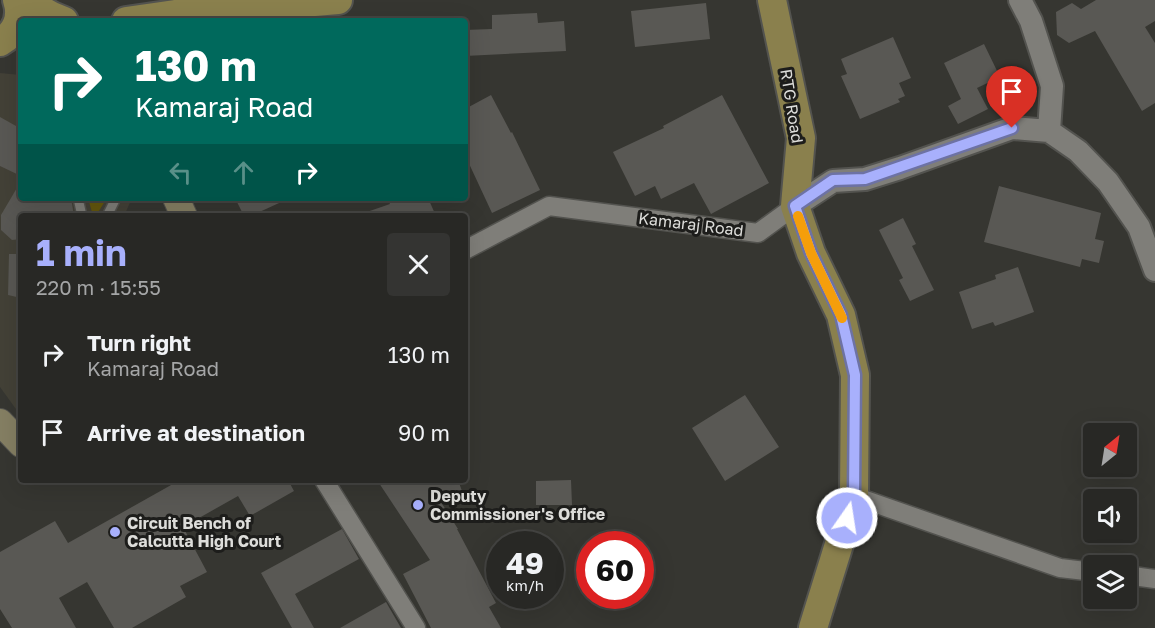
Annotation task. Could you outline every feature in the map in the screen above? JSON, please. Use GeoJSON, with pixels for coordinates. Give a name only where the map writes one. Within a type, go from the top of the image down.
{"type":"FeatureCollection","features":[{"type":"Feature","properties":{"kind":"main road"},"geometry":{"type":"LineString","coordinates":[[17,0],[20,7],[19,18]]}},
{"type":"Feature","properties":{"kind":"main road"},"geometry":{"type":"LineString","coordinates":[[23,0],[57,18]]}},
{"type":"Feature","properties":{"kind":"main road"},"geometry":{"type":"LineString","coordinates":[[141,18],[171,12],[338,0]]}},
{"type":"Feature","properties":{"kind":"main road","name":"RTG Road"},"geometry":{"type":"LineString","coordinates":[[772,0],[801,138],[795,206],[811,253],[841,315],[855,375],[854,496],[813,628]]}},
{"type":"Feature","properties":{"kind":"main road"},"geometry":{"type":"LineString","coordinates":[[18,21],[15,29],[0,43],[18,52]]}},
{"type":"Feature","properties":{"kind":"main road"},"geometry":{"type":"LineString","coordinates":[[0,422],[18,441]]}},
{"type":"Feature","properties":{"kind":"street"},"geometry":{"type":"LineString","coordinates":[[1020,0],[1031,21],[1052,86],[1048,131],[1078,151],[1108,182],[1139,227],[1155,270]]}},
{"type":"Feature","properties":{"kind":"street","name":"Kamaraj Road"},"geometry":{"type":"LineString","coordinates":[[468,248],[549,206],[758,233],[833,180],[865,179],[1012,128],[1048,131]]}},
{"type":"Feature","properties":{"kind":"street"},"geometry":{"type":"LineString","coordinates":[[326,483],[416,628]]}},
{"type":"Feature","properties":{"kind":"street"},"geometry":{"type":"LineString","coordinates":[[854,496],[1060,567],[1083,570]]}},
{"type":"Feature","properties":{"kind":"street"},"geometry":{"type":"LineString","coordinates":[[1137,577],[1155,579]]}},
{"type":"Feature","properties":{"kind":"shaded area"},"geometry":{"type":"Polygon","coordinates":[[[0,73],[18,75],[18,201],[131,201],[125,213],[18,213],[18,412],[0,387],[0,73]]]}},
{"type":"Feature","properties":{"kind":"shaded area"},"geometry":{"type":"Polygon","coordinates":[[[89,201],[105,201],[98,213],[92,213],[89,201]]]}},
{"type":"Feature","properties":{"kind":"building"},"geometry":{"type":"Polygon","coordinates":[[[1096,0],[1155,0],[1155,21],[1145,27],[1155,43],[1155,103],[1142,111],[1095,31],[1069,43],[1057,35],[1056,12],[1072,3],[1081,9],[1096,0]]]}},
{"type":"Feature","properties":{"kind":"building"},"geometry":{"type":"Polygon","coordinates":[[[706,3],[710,39],[635,47],[631,11],[706,3]]]}},
{"type":"Feature","properties":{"kind":"building"},"geometry":{"type":"Polygon","coordinates":[[[537,13],[538,23],[564,21],[566,51],[468,56],[468,30],[492,29],[492,15],[537,13]]]}},
{"type":"Feature","properties":{"kind":"building"},"geometry":{"type":"Polygon","coordinates":[[[893,37],[911,78],[899,83],[905,96],[898,99],[900,102],[860,119],[841,76],[847,74],[841,59],[893,37]]]}},
{"type":"Feature","properties":{"kind":"building"},"geometry":{"type":"Polygon","coordinates":[[[984,44],[1000,77],[977,88],[988,109],[958,124],[948,106],[961,99],[944,63],[984,44]]]}},
{"type":"Feature","properties":{"kind":"building"},"geometry":{"type":"Polygon","coordinates":[[[491,95],[540,190],[492,213],[468,161],[468,107],[491,95]]]}},
{"type":"Feature","properties":{"kind":"building"},"geometry":{"type":"Polygon","coordinates":[[[722,95],[769,183],[711,214],[694,183],[661,199],[655,186],[635,196],[613,152],[664,128],[663,126],[722,95]]]}},
{"type":"Feature","properties":{"kind":"building"},"geometry":{"type":"Polygon","coordinates":[[[0,117],[16,126],[18,175],[0,166],[0,117]]]}},
{"type":"Feature","properties":{"kind":"building"},"geometry":{"type":"Polygon","coordinates":[[[18,186],[18,201],[72,201],[74,213],[18,213],[18,239],[12,240],[1,230],[1,215],[18,186]]]}},
{"type":"Feature","properties":{"kind":"building"},"geometry":{"type":"Polygon","coordinates":[[[999,186],[1101,213],[1095,239],[1104,241],[1099,263],[1082,259],[1080,267],[984,242],[999,186]]]}},
{"type":"Feature","properties":{"kind":"building"},"geometry":{"type":"Polygon","coordinates":[[[236,201],[284,201],[258,213],[242,213],[236,201]]]}},
{"type":"Feature","properties":{"kind":"building"},"geometry":{"type":"Polygon","coordinates":[[[388,201],[429,201],[435,213],[364,213],[390,204],[388,201]]]}},
{"type":"Feature","properties":{"kind":"building"},"geometry":{"type":"Polygon","coordinates":[[[903,218],[916,244],[912,246],[934,290],[910,301],[899,280],[903,278],[879,230],[903,218]]]}},
{"type":"Feature","properties":{"kind":"building"},"geometry":{"type":"Polygon","coordinates":[[[9,254],[18,254],[18,297],[8,295],[9,254]]]}},
{"type":"Feature","properties":{"kind":"building"},"geometry":{"type":"Polygon","coordinates":[[[1018,267],[1034,312],[995,326],[993,322],[972,329],[959,292],[996,279],[995,275],[1018,267]]]}},
{"type":"Feature","properties":{"kind":"building"},"geometry":{"type":"Polygon","coordinates":[[[745,395],[779,447],[725,481],[692,428],[745,395]]]}},
{"type":"Feature","properties":{"kind":"building"},"geometry":{"type":"Polygon","coordinates":[[[571,480],[572,505],[536,505],[536,481],[571,480]]]}},
{"type":"Feature","properties":{"kind":"building"},"geometry":{"type":"Polygon","coordinates":[[[175,483],[290,483],[294,491],[250,516],[238,496],[183,527],[207,572],[180,586],[186,597],[132,628],[114,628],[87,582],[59,598],[76,628],[12,628],[0,609],[0,552],[55,521],[68,543],[175,483]]]}},
{"type":"Feature","properties":{"kind":"building"},"geometry":{"type":"Polygon","coordinates":[[[379,483],[459,483],[462,491],[439,499],[458,529],[486,584],[486,609],[490,609],[501,628],[431,628],[403,574],[430,560],[379,483]]]}},
{"type":"Feature","properties":{"kind":"building"},"geometry":{"type":"Polygon","coordinates":[[[342,529],[359,559],[295,594],[314,628],[292,628],[261,573],[342,529]]]}},
{"type":"Feature","properties":{"kind":"building"},"geometry":{"type":"Polygon","coordinates":[[[386,602],[401,628],[340,628],[386,602]]]}},
{"type":"Feature","properties":{"kind":"slow traffic"},"geometry":{"type":"LineString","coordinates":[[798,216],[811,253],[842,318]]}},
{"type":"Feature","properties":{"kind":"place","name":"Deputy Commissioner's Office"},"geometry":{"type":"Point","coordinates":[418,505]}},
{"type":"Feature","properties":{"kind":"place","name":"Circuit Bench of Calcutta High Court"},"geometry":{"type":"Point","coordinates":[115,532]}},
{"type":"Feature","properties":{"kind":"route"},"geometry":{"type":"LineString","coordinates":[[847,518],[854,496],[855,375],[841,315],[811,253],[795,206],[833,180],[865,179],[1012,128]]}}]}
